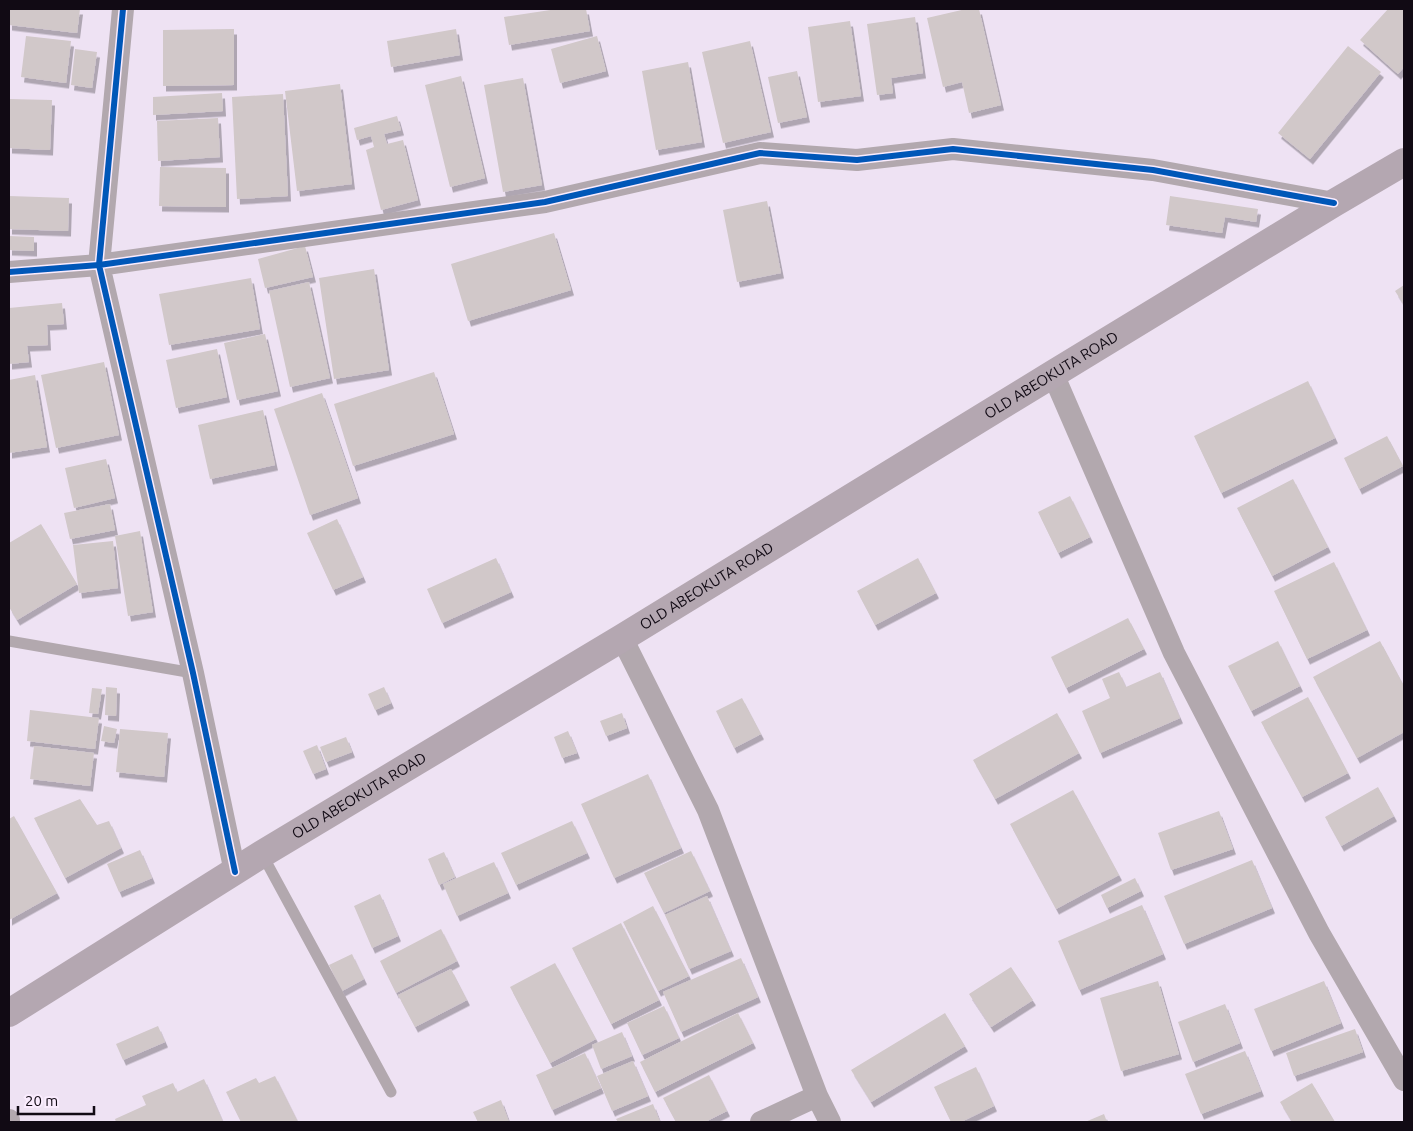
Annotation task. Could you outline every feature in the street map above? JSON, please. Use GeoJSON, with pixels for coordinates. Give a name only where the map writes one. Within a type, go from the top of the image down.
{"type":"FeatureCollection","features":[{"type":"Feature","properties":{"kind":"highway","name":"OLD ABEOKUTA ROAD"},"geometry":{"type":"LineString","coordinates":[[9,1013],[262,854],[622,638],[1404,162]]}},
{"type":"Feature","properties":{"kind":"street"},"geometry":{"type":"LineString","coordinates":[[123,9],[99,265],[193,673],[235,872]]}},
{"type":"Feature","properties":{"kind":"street"},"geometry":{"type":"LineString","coordinates":[[9,272],[99,265],[545,202],[760,153],[858,160],[953,149],[1153,170],[1334,203]]}},
{"type":"Feature","properties":{"kind":"street"},"geometry":{"type":"LineString","coordinates":[[1053,374],[1174,653],[1319,932],[1404,1080]]}},
{"type":"Feature","properties":{"kind":"street"},"geometry":{"type":"LineString","coordinates":[[622,638],[708,810],[817,1096],[830,1122]]}},
{"type":"Feature","properties":{"kind":"street"},"geometry":{"type":"LineString","coordinates":[[761,1122],[817,1096]]}},
{"type":"Feature","properties":{"kind":"lane"},"geometry":{"type":"LineString","coordinates":[[9,641],[193,673]]}},
{"type":"Feature","properties":{"kind":"lane"},"geometry":{"type":"LineString","coordinates":[[262,854],[391,1092]]}},
{"type":"Feature","properties":{"kind":"building"},"geometry":{"type":"Polygon","coordinates":[[[9,9],[80,9],[77,33],[9,25],[9,9]]]}},
{"type":"Feature","properties":{"kind":"building"},"geometry":{"type":"Polygon","coordinates":[[[557,9],[586,9],[590,31],[509,45],[504,17],[557,9]]]}},
{"type":"Feature","properties":{"kind":"building"},"geometry":{"type":"Polygon","coordinates":[[[966,9],[979,9],[1001,105],[969,113],[962,82],[943,87],[927,18],[966,9]]]}},
{"type":"Feature","properties":{"kind":"building"},"geometry":{"type":"Polygon","coordinates":[[[1388,9],[1404,9],[1404,67],[1398,74],[1360,40],[1388,9]]]}},
{"type":"Feature","properties":{"kind":"building"},"geometry":{"type":"Polygon","coordinates":[[[915,17],[923,73],[891,78],[893,93],[877,95],[867,24],[915,17]]]}},
{"type":"Feature","properties":{"kind":"building"},"geometry":{"type":"Polygon","coordinates":[[[850,21],[861,96],[818,102],[808,27],[850,21]]]}},
{"type":"Feature","properties":{"kind":"building"},"geometry":{"type":"Polygon","coordinates":[[[234,29],[234,85],[163,86],[163,30],[234,29]]]}},
{"type":"Feature","properties":{"kind":"building"},"geometry":{"type":"Polygon","coordinates":[[[456,29],[460,55],[391,67],[387,41],[456,29]]]}},
{"type":"Feature","properties":{"kind":"building"},"geometry":{"type":"Polygon","coordinates":[[[26,36],[71,41],[66,83],[21,77],[26,36]]]}},
{"type":"Feature","properties":{"kind":"building"},"geometry":{"type":"Polygon","coordinates":[[[597,36],[606,71],[560,83],[551,49],[597,36]]]}},
{"type":"Feature","properties":{"kind":"building"},"geometry":{"type":"Polygon","coordinates":[[[750,41],[771,132],[723,143],[702,52],[750,41]]]}},
{"type":"Feature","properties":{"kind":"building"},"geometry":{"type":"Polygon","coordinates":[[[1348,46],[1381,72],[1310,159],[1278,133],[1348,46]]]}},
{"type":"Feature","properties":{"kind":"building"},"geometry":{"type":"Polygon","coordinates":[[[75,49],[97,52],[92,88],[71,85],[75,49]]]}},
{"type":"Feature","properties":{"kind":"building"},"geometry":{"type":"Polygon","coordinates":[[[688,62],[702,142],[656,150],[642,71],[688,62]]]}},
{"type":"Feature","properties":{"kind":"building"},"geometry":{"type":"Polygon","coordinates":[[[797,71],[807,117],[778,123],[768,77],[797,71]]]}},
{"type":"Feature","properties":{"kind":"building"},"geometry":{"type":"Polygon","coordinates":[[[461,76],[485,178],[450,187],[425,85],[461,76]]]}},
{"type":"Feature","properties":{"kind":"building"},"geometry":{"type":"Polygon","coordinates":[[[523,78],[542,185],[503,192],[484,85],[523,78]]]}},
{"type":"Feature","properties":{"kind":"building"},"geometry":{"type":"Polygon","coordinates":[[[340,84],[352,184],[297,191],[285,91],[340,84]]]}},
{"type":"Feature","properties":{"kind":"building"},"geometry":{"type":"Polygon","coordinates":[[[222,93],[223,111],[153,115],[153,97],[222,93]]]}},
{"type":"Feature","properties":{"kind":"building"},"geometry":{"type":"Polygon","coordinates":[[[283,94],[288,196],[237,199],[232,97],[283,94]]]}},
{"type":"Feature","properties":{"kind":"building"},"geometry":{"type":"Polygon","coordinates":[[[9,99],[52,100],[50,150],[9,148],[9,99]]]}},
{"type":"Feature","properties":{"kind":"building"},"geometry":{"type":"Polygon","coordinates":[[[397,116],[401,130],[384,134],[387,144],[403,140],[418,200],[381,210],[366,150],[374,147],[371,136],[357,140],[354,128],[397,116]]]}},
{"type":"Feature","properties":{"kind":"building"},"geometry":{"type":"Polygon","coordinates":[[[218,118],[220,157],[158,161],[157,121],[218,118]]]}},
{"type":"Feature","properties":{"kind":"building"},"geometry":{"type":"Polygon","coordinates":[[[160,167],[226,168],[226,207],[159,206],[160,167]]]}},
{"type":"Feature","properties":{"kind":"building"},"geometry":{"type":"Polygon","coordinates":[[[9,196],[69,198],[68,231],[9,229],[9,196]]]}},
{"type":"Feature","properties":{"kind":"building"},"geometry":{"type":"Polygon","coordinates":[[[1170,196],[1258,209],[1256,222],[1225,217],[1222,233],[1166,225],[1170,196]]]}},
{"type":"Feature","properties":{"kind":"building"},"geometry":{"type":"Polygon","coordinates":[[[767,201],[781,273],[737,282],[723,210],[767,201]]]}},
{"type":"Feature","properties":{"kind":"building"},"geometry":{"type":"Polygon","coordinates":[[[554,233],[571,290],[468,321],[451,264],[554,233]]]}},
{"type":"Feature","properties":{"kind":"building"},"geometry":{"type":"Polygon","coordinates":[[[9,236],[34,237],[34,251],[9,250],[9,236]]]}},
{"type":"Feature","properties":{"kind":"building"},"geometry":{"type":"Polygon","coordinates":[[[305,246],[313,277],[265,288],[258,259],[305,246]]]}},
{"type":"Feature","properties":{"kind":"building"},"geometry":{"type":"Polygon","coordinates":[[[374,269],[389,370],[334,379],[319,278],[374,269]]]}},
{"type":"Feature","properties":{"kind":"building"},"geometry":{"type":"Polygon","coordinates":[[[251,278],[260,329],[169,345],[159,294],[251,278]]]}},
{"type":"Feature","properties":{"kind":"building"},"geometry":{"type":"Polygon","coordinates":[[[309,282],[330,378],[290,387],[269,291],[309,282]]]}},
{"type":"Feature","properties":{"kind":"building"},"geometry":{"type":"Polygon","coordinates":[[[1404,285],[1404,305],[1395,291],[1404,285]]]}},
{"type":"Feature","properties":{"kind":"building"},"geometry":{"type":"Polygon","coordinates":[[[62,303],[64,324],[47,325],[48,345],[27,346],[29,362],[9,364],[9,308],[62,303]]]}},
{"type":"Feature","properties":{"kind":"building"},"geometry":{"type":"Polygon","coordinates":[[[265,334],[278,391],[237,400],[224,343],[265,334]]]}},
{"type":"Feature","properties":{"kind":"building"},"geometry":{"type":"Polygon","coordinates":[[[217,349],[227,397],[176,408],[166,360],[217,349]]]}},
{"type":"Feature","properties":{"kind":"building"},"geometry":{"type":"Polygon","coordinates":[[[104,362],[119,435],[56,448],[41,375],[104,362]]]}},
{"type":"Feature","properties":{"kind":"building"},"geometry":{"type":"Polygon","coordinates":[[[434,372],[454,434],[353,466],[334,404],[434,372]]]}},
{"type":"Feature","properties":{"kind":"building"},"geometry":{"type":"Polygon","coordinates":[[[35,375],[47,447],[9,453],[9,380],[35,375]]]}},
{"type":"Feature","properties":{"kind":"building"},"geometry":{"type":"Polygon","coordinates":[[[1308,381],[1335,438],[1221,493],[1194,436],[1308,381]]]}},
{"type":"Feature","properties":{"kind":"building"},"geometry":{"type":"Polygon","coordinates":[[[322,393],[358,498],[310,515],[274,409],[322,393]]]}},
{"type":"Feature","properties":{"kind":"building"},"geometry":{"type":"Polygon","coordinates":[[[263,410],[275,465],[210,479],[198,425],[263,410]]]}},
{"type":"Feature","properties":{"kind":"building"},"geometry":{"type":"Polygon","coordinates":[[[1387,436],[1403,466],[1359,489],[1344,458],[1387,436]]]}},
{"type":"Feature","properties":{"kind":"building"},"geometry":{"type":"Polygon","coordinates":[[[106,459],[115,498],[74,508],[65,468],[106,459]]]}},
{"type":"Feature","properties":{"kind":"building"},"geometry":{"type":"Polygon","coordinates":[[[1293,479],[1328,547],[1272,576],[1237,508],[1293,479]]]}},
{"type":"Feature","properties":{"kind":"building"},"geometry":{"type":"Polygon","coordinates":[[[1070,496],[1090,537],[1058,553],[1038,512],[1070,496]]]}},
{"type":"Feature","properties":{"kind":"building"},"geometry":{"type":"Polygon","coordinates":[[[110,504],[115,530],[70,539],[64,513],[110,504]]]}},
{"type":"Feature","properties":{"kind":"building"},"geometry":{"type":"Polygon","coordinates":[[[337,519],[363,577],[333,590],[307,533],[337,519]]]}},
{"type":"Feature","properties":{"kind":"building"},"geometry":{"type":"Polygon","coordinates":[[[41,524],[77,584],[17,620],[9,607],[9,543],[41,524]]]}},
{"type":"Feature","properties":{"kind":"building"},"geometry":{"type":"Polygon","coordinates":[[[140,531],[153,612],[128,616],[115,536],[140,531]]]}},
{"type":"Feature","properties":{"kind":"building"},"geometry":{"type":"Polygon","coordinates":[[[113,541],[118,588],[79,593],[73,545],[113,541]]]}},
{"type":"Feature","properties":{"kind":"building"},"geometry":{"type":"Polygon","coordinates":[[[496,558],[511,592],[442,623],[427,589],[496,558]]]}},
{"type":"Feature","properties":{"kind":"building"},"geometry":{"type":"Polygon","coordinates":[[[918,558],[936,593],[875,625],[857,591],[918,558]]]}},
{"type":"Feature","properties":{"kind":"building"},"geometry":{"type":"Polygon","coordinates":[[[1334,562],[1367,630],[1307,659],[1274,591],[1334,562]]]}},
{"type":"Feature","properties":{"kind":"building"},"geometry":{"type":"Polygon","coordinates":[[[1128,618],[1144,649],[1066,688],[1051,657],[1128,618]]]}},
{"type":"Feature","properties":{"kind":"building"},"geometry":{"type":"Polygon","coordinates":[[[1278,641],[1300,686],[1251,711],[1228,666],[1278,641]]]}},
{"type":"Feature","properties":{"kind":"building"},"geometry":{"type":"Polygon","coordinates":[[[1380,641],[1404,686],[1404,732],[1357,758],[1313,677],[1380,641]]]}},
{"type":"Feature","properties":{"kind":"building"},"geometry":{"type":"Polygon","coordinates":[[[1119,672],[1126,687],[1160,672],[1180,718],[1100,753],[1082,711],[1110,698],[1102,679],[1119,672]]]}},
{"type":"Feature","properties":{"kind":"building"},"geometry":{"type":"Polygon","coordinates":[[[106,687],[117,688],[116,716],[105,715],[106,687]]]}},
{"type":"Feature","properties":{"kind":"building"},"geometry":{"type":"Polygon","coordinates":[[[384,687],[391,703],[375,710],[368,694],[384,687]]]}},
{"type":"Feature","properties":{"kind":"building"},"geometry":{"type":"Polygon","coordinates":[[[92,688],[102,689],[98,714],[89,713],[92,688]]]}},
{"type":"Feature","properties":{"kind":"building"},"geometry":{"type":"Polygon","coordinates":[[[1308,697],[1348,773],[1302,797],[1261,722],[1308,697]]]}},
{"type":"Feature","properties":{"kind":"building"},"geometry":{"type":"Polygon","coordinates":[[[742,698],[761,734],[734,748],[716,711],[742,698]]]}},
{"type":"Feature","properties":{"kind":"building"},"geometry":{"type":"Polygon","coordinates":[[[30,710],[99,718],[95,749],[27,741],[30,710]]]}},
{"type":"Feature","properties":{"kind":"building"},"geometry":{"type":"Polygon","coordinates":[[[622,713],[627,728],[606,736],[600,721],[622,713]]]}},
{"type":"Feature","properties":{"kind":"building"},"geometry":{"type":"Polygon","coordinates":[[[1057,713],[1079,753],[995,799],[973,760],[1057,713]]]}},
{"type":"Feature","properties":{"kind":"building"},"geometry":{"type":"Polygon","coordinates":[[[104,726],[117,729],[114,743],[101,741],[104,726]]]}},
{"type":"Feature","properties":{"kind":"building"},"geometry":{"type":"Polygon","coordinates":[[[120,729],[168,733],[164,777],[116,772],[120,729]]]}},
{"type":"Feature","properties":{"kind":"building"},"geometry":{"type":"Polygon","coordinates":[[[568,731],[577,753],[562,758],[554,737],[568,731]]]}},
{"type":"Feature","properties":{"kind":"building"},"geometry":{"type":"Polygon","coordinates":[[[346,737],[352,752],[326,762],[320,747],[346,737]]]}},
{"type":"Feature","properties":{"kind":"building"},"geometry":{"type":"Polygon","coordinates":[[[317,745],[326,769],[313,774],[303,751],[317,745]]]}},
{"type":"Feature","properties":{"kind":"building"},"geometry":{"type":"Polygon","coordinates":[[[34,746],[94,753],[90,786],[30,779],[34,746]]]}},
{"type":"Feature","properties":{"kind":"building"},"geometry":{"type":"Polygon","coordinates":[[[648,774],[681,848],[614,878],[581,804],[648,774]]]}},
{"type":"Feature","properties":{"kind":"building"},"geometry":{"type":"Polygon","coordinates":[[[1378,787],[1394,816],[1341,846],[1325,817],[1378,787]]]}},
{"type":"Feature","properties":{"kind":"building"},"geometry":{"type":"Polygon","coordinates":[[[1073,790],[1119,875],[1056,909],[1010,824],[1073,790]]]}},
{"type":"Feature","properties":{"kind":"building"},"geometry":{"type":"Polygon","coordinates":[[[80,799],[97,825],[109,821],[121,848],[65,878],[34,818],[80,799]]]}},
{"type":"Feature","properties":{"kind":"building"},"geometry":{"type":"Polygon","coordinates":[[[1219,811],[1233,849],[1171,870],[1158,833],[1219,811]]]}},
{"type":"Feature","properties":{"kind":"building"},"geometry":{"type":"Polygon","coordinates":[[[14,816],[57,893],[9,920],[9,819],[14,816]]]}},
{"type":"Feature","properties":{"kind":"building"},"geometry":{"type":"Polygon","coordinates":[[[572,821],[587,853],[516,885],[501,853],[572,821]]]}},
{"type":"Feature","properties":{"kind":"building"},"geometry":{"type":"Polygon","coordinates":[[[140,850],[152,878],[119,892],[107,864],[140,850]]]}},
{"type":"Feature","properties":{"kind":"building"},"geometry":{"type":"Polygon","coordinates":[[[691,851],[710,891],[664,913],[644,873],[691,851]]]}},
{"type":"Feature","properties":{"kind":"building"},"geometry":{"type":"Polygon","coordinates":[[[444,852],[455,877],[439,885],[428,859],[444,852]]]}},
{"type":"Feature","properties":{"kind":"building"},"geometry":{"type":"Polygon","coordinates":[[[1252,860],[1272,908],[1184,944],[1164,896],[1252,860]]]}},
{"type":"Feature","properties":{"kind":"building"},"geometry":{"type":"Polygon","coordinates":[[[494,862],[508,893],[457,916],[443,884],[494,862]]]}},
{"type":"Feature","properties":{"kind":"building"},"geometry":{"type":"Polygon","coordinates":[[[1135,878],[1141,891],[1107,908],[1101,895],[1135,878]]]}},
{"type":"Feature","properties":{"kind":"building"},"geometry":{"type":"Polygon","coordinates":[[[380,894],[398,936],[372,948],[354,906],[380,894]]]}},
{"type":"Feature","properties":{"kind":"building"},"geometry":{"type":"Polygon","coordinates":[[[707,896],[731,951],[689,969],[665,915],[707,896]]]}},
{"type":"Feature","properties":{"kind":"building"},"geometry":{"type":"Polygon","coordinates":[[[1142,905],[1163,954],[1079,990],[1058,941],[1142,905]]]}},
{"type":"Feature","properties":{"kind":"building"},"geometry":{"type":"Polygon","coordinates":[[[653,906],[689,976],[658,991],[623,922],[653,906]]]}},
{"type":"Feature","properties":{"kind":"building"},"geometry":{"type":"Polygon","coordinates":[[[621,923],[659,1000],[611,1024],[572,948],[621,923]]]}},
{"type":"Feature","properties":{"kind":"building"},"geometry":{"type":"Polygon","coordinates":[[[441,929],[457,961],[396,993],[380,961],[441,929]]]}},
{"type":"Feature","properties":{"kind":"building"},"geometry":{"type":"Polygon","coordinates":[[[352,954],[364,979],[342,991],[329,965],[352,954]]]}},
{"type":"Feature","properties":{"kind":"building"},"geometry":{"type":"Polygon","coordinates":[[[741,958],[758,997],[681,1032],[663,992],[741,958]]]}},
{"type":"Feature","properties":{"kind":"building"},"geometry":{"type":"Polygon","coordinates":[[[555,963],[596,1039],[550,1063],[510,987],[555,963]]]}},
{"type":"Feature","properties":{"kind":"building"},"geometry":{"type":"Polygon","coordinates":[[[1011,967],[1033,1000],[991,1027],[969,994],[1011,967]]]}},
{"type":"Feature","properties":{"kind":"building"},"geometry":{"type":"Polygon","coordinates":[[[451,969],[467,1000],[415,1027],[398,995],[451,969]]]}},
{"type":"Feature","properties":{"kind":"building"},"geometry":{"type":"Polygon","coordinates":[[[1158,981],[1179,1054],[1121,1071],[1100,998],[1158,981]]]}},
{"type":"Feature","properties":{"kind":"building"},"geometry":{"type":"Polygon","coordinates":[[[1324,981],[1341,1023],[1271,1051],[1254,1009],[1324,981]]]}},
{"type":"Feature","properties":{"kind":"building"},"geometry":{"type":"Polygon","coordinates":[[[1225,1004],[1240,1043],[1193,1062],[1178,1022],[1225,1004]]]}},
{"type":"Feature","properties":{"kind":"building"},"geometry":{"type":"Polygon","coordinates":[[[664,1006],[679,1038],[642,1055],[627,1023],[664,1006]]]}},
{"type":"Feature","properties":{"kind":"building"},"geometry":{"type":"Polygon","coordinates":[[[738,1013],[753,1043],[655,1092],[640,1062],[738,1013]]]}},
{"type":"Feature","properties":{"kind":"building"},"geometry":{"type":"Polygon","coordinates":[[[945,1013],[965,1046],[871,1102],[851,1070],[945,1013]]]}},
{"type":"Feature","properties":{"kind":"building"},"geometry":{"type":"Polygon","coordinates":[[[158,1026],[165,1042],[123,1060],[116,1044],[158,1026]]]}},
{"type":"Feature","properties":{"kind":"building"},"geometry":{"type":"Polygon","coordinates":[[[1355,1029],[1363,1052],[1294,1076],[1286,1053],[1355,1029]]]}},
{"type":"Feature","properties":{"kind":"building"},"geometry":{"type":"Polygon","coordinates":[[[622,1032],[632,1056],[601,1069],[592,1045],[622,1032]]]}},
{"type":"Feature","properties":{"kind":"building"},"geometry":{"type":"Polygon","coordinates":[[[1245,1051],[1261,1091],[1201,1114],[1185,1074],[1245,1051]]]}},
{"type":"Feature","properties":{"kind":"building"},"geometry":{"type":"Polygon","coordinates":[[[585,1053],[601,1088],[552,1110],[536,1075],[585,1053]]]}},
{"type":"Feature","properties":{"kind":"building"},"geometry":{"type":"Polygon","coordinates":[[[633,1061],[648,1096],[612,1111],[597,1076],[633,1061]]]}},
{"type":"Feature","properties":{"kind":"building"},"geometry":{"type":"Polygon","coordinates":[[[976,1067],[994,1106],[961,1122],[951,1122],[934,1087],[976,1067]]]}},
{"type":"Feature","properties":{"kind":"building"},"geometry":{"type":"Polygon","coordinates":[[[709,1075],[727,1111],[705,1122],[676,1122],[663,1098],[709,1075]]]}},
{"type":"Feature","properties":{"kind":"building"},"geometry":{"type":"Polygon","coordinates":[[[275,1076],[298,1122],[241,1122],[226,1092],[256,1078],[259,1083],[275,1076]]]}},
{"type":"Feature","properties":{"kind":"building"},"geometry":{"type":"Polygon","coordinates":[[[204,1079],[223,1122],[116,1122],[115,1119],[146,1105],[142,1096],[173,1083],[177,1092],[204,1079]]]}},
{"type":"Feature","properties":{"kind":"building"},"geometry":{"type":"Polygon","coordinates":[[[1312,1083],[1335,1122],[1292,1122],[1280,1102],[1312,1083]]]}},
{"type":"Feature","properties":{"kind":"building"},"geometry":{"type":"Polygon","coordinates":[[[501,1100],[509,1122],[478,1122],[473,1112],[501,1100]]]}},
{"type":"Feature","properties":{"kind":"building"},"geometry":{"type":"Polygon","coordinates":[[[653,1104],[660,1122],[618,1122],[616,1119],[653,1104]]]}},
{"type":"Feature","properties":{"kind":"building"},"geometry":{"type":"Polygon","coordinates":[[[1104,1114],[1107,1122],[1085,1122],[1104,1114]]]}},
{"type":"Feature","properties":{"kind":"cycle path"},"geometry":{"type":"LineString","coordinates":[[123,9],[99,265],[193,673],[235,872]]}},
{"type":"Feature","properties":{"kind":"cycle path"},"geometry":{"type":"LineString","coordinates":[[9,272],[99,265],[545,202],[760,153],[857,160],[953,149],[1153,170],[1334,203]]}}]}
